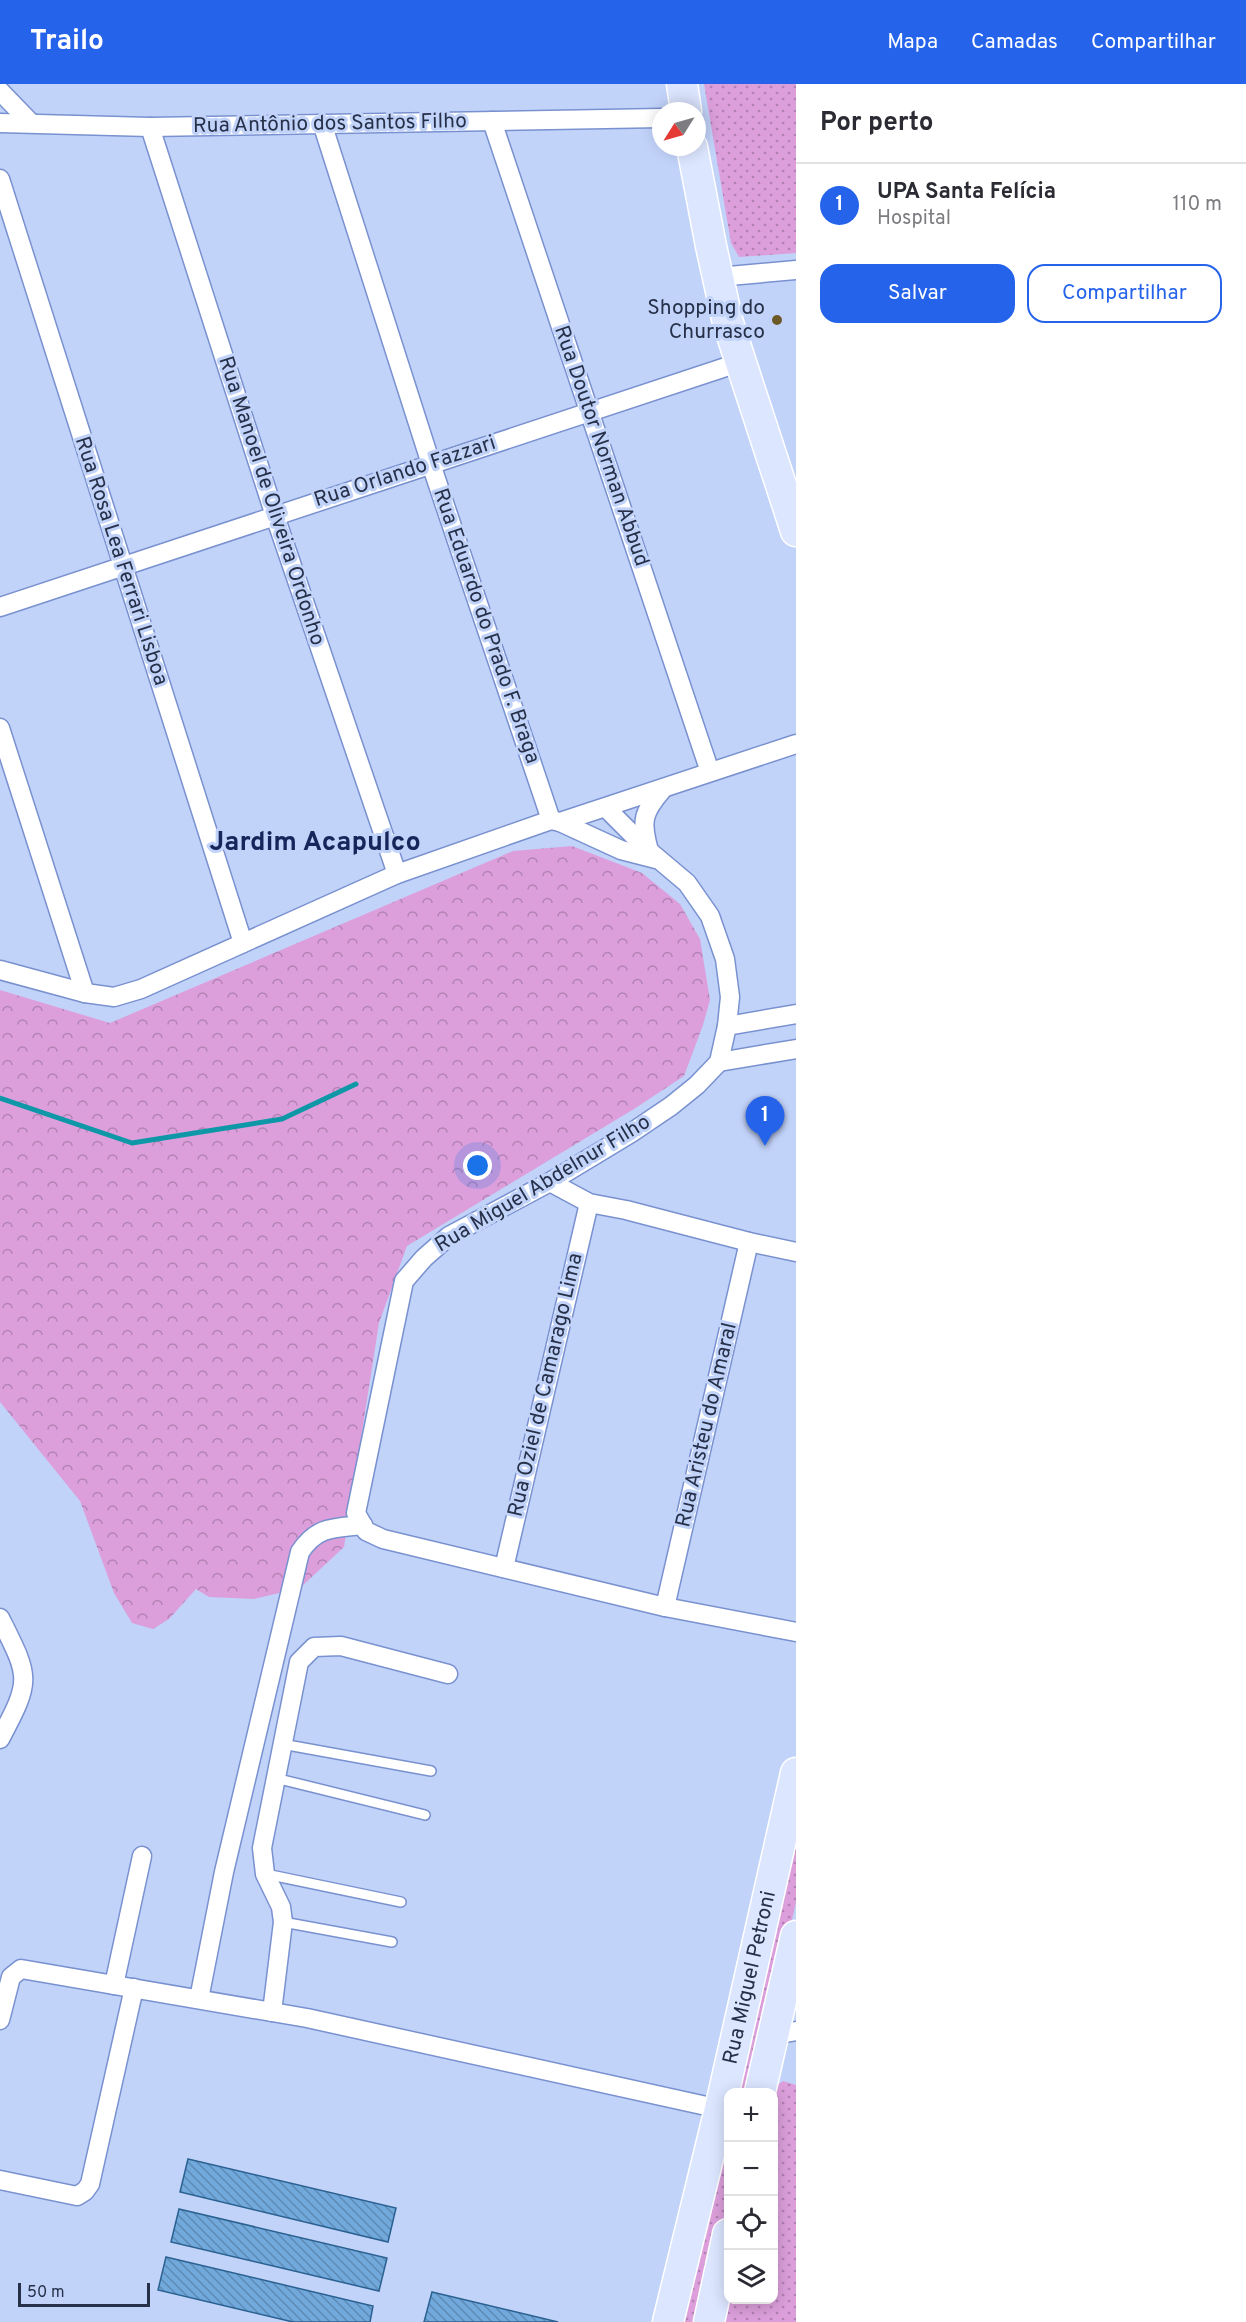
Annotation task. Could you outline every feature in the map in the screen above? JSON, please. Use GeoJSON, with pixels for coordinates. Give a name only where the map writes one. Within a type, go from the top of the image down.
{"type":"FeatureCollection","features":[{"type":"Feature","properties":{"kind":"main road"},"geometry":{"type":"LineString","coordinates":[[694,156],[728,323],[796,531]]}},
{"type":"Feature","properties":{"kind":"main road","name":"Rua Miguel Petroni"},"geometry":{"type":"LineString","coordinates":[[668,2322],[720,2109],[796,1773]]}},
{"type":"Feature","properties":{"kind":"main road","name":"Rua Miguel Petroni"},"geometry":{"type":"LineString","coordinates":[[762,2088],[784,2033],[796,1936]]}},
{"type":"Feature","properties":{"kind":"main road"},"geometry":{"type":"LineString","coordinates":[[709,2322],[725,2250]]}},
{"type":"Feature","properties":{"kind":"street"},"geometry":{"type":"LineString","coordinates":[[0,91],[31,123]]}},
{"type":"Feature","properties":{"kind":"street","name":"Rua Antônio dos Santos Filho"},"geometry":{"type":"LineString","coordinates":[[0,123],[150,127],[492,121],[652,107]]}},
{"type":"Feature","properties":{"kind":"street","name":"Rua Doutor Norman Abbud"},"geometry":{"type":"LineString","coordinates":[[492,121],[710,772]]}},
{"type":"Feature","properties":{"kind":"street","name":"Rua Eduardo do Prado F. Braga"},"geometry":{"type":"LineString","coordinates":[[322,123],[431,464],[555,821]]}},
{"type":"Feature","properties":{"kind":"street","name":"Rua Manoel de Oliveira Ordonho"},"geometry":{"type":"LineString","coordinates":[[150,127],[275,516],[397,874]]}},
{"type":"Feature","properties":{"kind":"street","name":"Rua Rosa Lea Ferrari Lisboa"},"geometry":{"type":"LineString","coordinates":[[0,179],[243,943]]}},
{"type":"Feature","properties":{"kind":"street"},"geometry":{"type":"LineString","coordinates":[[718,277],[796,270]]}},
{"type":"Feature","properties":{"kind":"street","name":"Rua Orlando Fazzari"},"geometry":{"type":"LineString","coordinates":[[0,607],[741,362]]}},
{"type":"Feature","properties":{"kind":"street"},"geometry":{"type":"LineString","coordinates":[[0,728],[7,779],[85,993]]}},
{"type":"Feature","properties":{"kind":"street"},"geometry":{"type":"LineString","coordinates":[[0,970],[85,993],[114,997],[141,989],[397,874],[555,821],[606,808],[796,744]]}},
{"type":"Feature","properties":{"kind":"street"},"geometry":{"type":"LineString","coordinates":[[655,856],[644,835],[646,813],[647,807],[663,788]]}},
{"type":"Feature","properties":{"kind":"street","name":"Rua Miguel Abdelnur Filho"},"geometry":{"type":"LineString","coordinates":[[363,1525],[356,1513],[404,1281],[424,1258],[450,1236],[550,1182],[672,1106],[697,1086],[719,1062],[727,1026],[730,997],[725,959],[710,916],[687,883],[655,856],[606,808]]}},
{"type":"Feature","properties":{"kind":"street","name":"Rua Miguel Abdelnur Filho"},"geometry":{"type":"LineString","coordinates":[[555,821],[621,850],[655,856]]}},
{"type":"Feature","properties":{"kind":"street"},"geometry":{"type":"LineString","coordinates":[[727,1026],[796,1014]]}},
{"type":"Feature","properties":{"kind":"street"},"geometry":{"type":"LineString","coordinates":[[719,1062],[796,1049]]}},
{"type":"Feature","properties":{"kind":"street"},"geometry":{"type":"LineString","coordinates":[[550,1182],[589,1203],[796,1252]]}},
{"type":"Feature","properties":{"kind":"street","name":"Rua Oziel de Camarago Lima"},"geometry":{"type":"LineString","coordinates":[[504,1568],[589,1203]]}},
{"type":"Feature","properties":{"kind":"street","name":"Rua Aristeu do Amaral"},"geometry":{"type":"LineString","coordinates":[[665,1607],[749,1242]]}},
{"type":"Feature","properties":{"kind":"street"},"geometry":{"type":"LineString","coordinates":[[199,1999],[224,1872],[300,1552],[309,1539],[316,1534],[330,1529],[363,1525],[366,1531],[383,1539],[665,1607],[796,1632]]}},
{"type":"Feature","properties":{"kind":"street"},"geometry":{"type":"LineString","coordinates":[[0,1618],[18,1654],[24,1681],[20,1701],[0,1739]]}},
{"type":"Feature","properties":{"kind":"street"},"geometry":{"type":"LineString","coordinates":[[272,2012],[283,1922],[281,1907],[265,1874],[262,1848],[299,1662],[314,1647],[340,1646],[448,1674]]}},
{"type":"Feature","properties":{"kind":"street"},"geometry":{"type":"LineString","coordinates":[[114,1985],[141,1856]]}},
{"type":"Feature","properties":{"kind":"street"},"geometry":{"type":"LineString","coordinates":[[0,2020],[11,1977],[21,1969],[272,2012],[720,2109]]}},
{"type":"Feature","properties":{"kind":"street"},"geometry":{"type":"LineString","coordinates":[[0,2180],[77,2196],[85,2192],[90,2184],[134,1988]]}},
{"type":"Feature","properties":{"kind":"lane"},"geometry":{"type":"LineString","coordinates":[[282,1744],[432,1771]]}},
{"type":"Feature","properties":{"kind":"lane"},"geometry":{"type":"LineString","coordinates":[[275,1778],[424,1815]]}},
{"type":"Feature","properties":{"kind":"lane"},"geometry":{"type":"LineString","coordinates":[[265,1874],[401,1902]]}},
{"type":"Feature","properties":{"kind":"lane"},"geometry":{"type":"LineString","coordinates":[[283,1922],[392,1942]]}},
{"type":"Feature","properties":{"kind":"green space"},"geometry":{"type":"Polygon","coordinates":[[[704,84],[796,84],[796,253],[739,257],[731,243],[704,84]]]}},
{"type":"Feature","properties":{"kind":"green space"},"geometry":{"type":"Polygon","coordinates":[[[572,846],[642,873],[680,904],[700,939],[710,1000],[684,1076],[634,1109],[407,1246],[379,1323],[344,1547],[300,1588],[254,1599],[209,1597],[196,1589],[169,1619],[153,1629],[132,1623],[114,1593],[80,1501],[0,1402],[0,990],[110,1023],[513,851],[572,846]]]}},
{"type":"Feature","properties":{"kind":"green space"},"geometry":{"type":"Polygon","coordinates":[[[796,1810],[796,1902],[754,2088],[730,2088],[796,1810]]]}},
{"type":"Feature","properties":{"kind":"green space"},"geometry":{"type":"Polygon","coordinates":[[[783,2081],[796,2085],[796,2322],[719,2322],[726,2304],[778,2304],[778,2088],[775,2087],[783,2081]]]}},
{"type":"Feature","properties":{"kind":"green space"},"geometry":{"type":"Polygon","coordinates":[[[724,2114],[724,2218],[701,2322],[677,2322],[724,2114]]]}},
{"type":"Feature","properties":{"kind":"building"},"geometry":{"type":"Polygon","coordinates":[[[188,2159],[396,2208],[388,2242],[180,2192],[188,2159]]]}},
{"type":"Feature","properties":{"kind":"building"},"geometry":{"type":"Polygon","coordinates":[[[179,2209],[387,2258],[379,2291],[171,2242],[179,2209]]]}},
{"type":"Feature","properties":{"kind":"building"},"geometry":{"type":"Polygon","coordinates":[[[166,2257],[373,2306],[370,2322],[293,2322],[158,2290],[166,2257]]]}},
{"type":"Feature","properties":{"kind":"building"},"geometry":{"type":"Polygon","coordinates":[[[432,2292],[558,2322],[424,2322],[432,2292]]]}},
{"type":"Feature","properties":{"kind":"waterway"},"geometry":{"type":"LineString","coordinates":[[0,1098],[132,1143],[282,1119],[356,1084]]}},
{"type":"Feature","properties":{"kind":"place","name":"Shopping do Churrasco"},"geometry":{"type":"Point","coordinates":[777,320]}},
{"type":"Feature","properties":{"kind":"place","name":"UPA Santa Felícia"},"geometry":{"type":"Point","coordinates":[765,1146]}},
{"type":"Feature","properties":{"kind":"district","name":"Jardim Acapulco"},"geometry":{"type":"Point","coordinates":[315,843]}}]}
